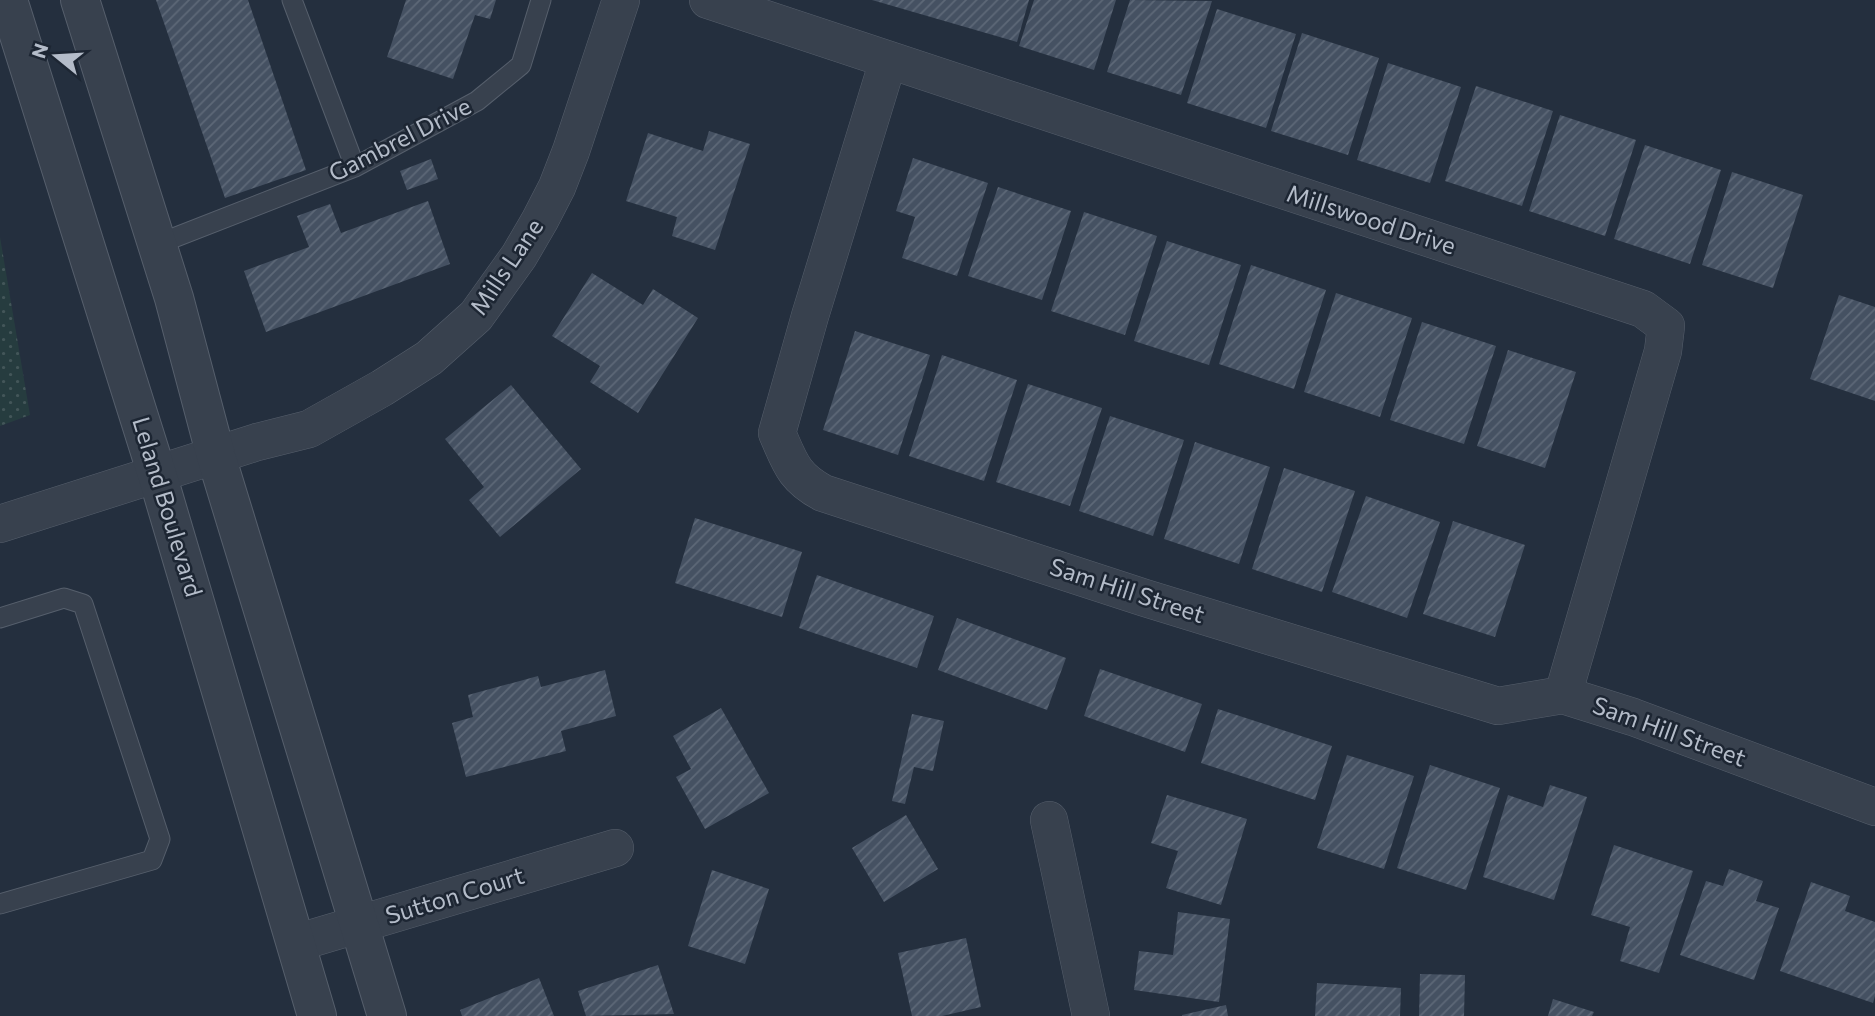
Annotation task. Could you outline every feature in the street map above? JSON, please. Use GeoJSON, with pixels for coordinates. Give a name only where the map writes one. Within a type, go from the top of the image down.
{"type":"FeatureCollection","features":[{"type":"Feature","properties":{"kind":"street","name":"Leland Boulevard"},"geometry":{"type":"LineString","coordinates":[[8,0],[158,474],[317,1016]]}},
{"type":"Feature","properties":{"kind":"street"},"geometry":{"type":"LineString","coordinates":[[80,0],[158,244],[216,456],[387,1016]]}},
{"type":"Feature","properties":{"kind":"street","name":"Mills Lane"},"geometry":{"type":"LineString","coordinates":[[0,524],[257,442],[309,429],[429,358],[476,316],[519,256],[557,187],[621,0]]}},
{"type":"Feature","properties":{"kind":"street","name":"Millswood Drive"},"geometry":{"type":"LineString","coordinates":[[708,0],[1643,309],[1666,326],[1663,351],[1563,695]]}},
{"type":"Feature","properties":{"kind":"street","name":"Sam Hill Street"},"geometry":{"type":"LineString","coordinates":[[888,61],[777,433],[794,472],[810,486],[823,493],[1132,593],[1498,706],[1563,695],[1633,717],[1875,807]]}},
{"type":"Feature","properties":{"kind":"street"},"geometry":{"type":"LineString","coordinates":[[1049,820],[1091,1016]]}},
{"type":"Feature","properties":{"kind":"street","name":"Sutton Court"},"geometry":{"type":"LineString","coordinates":[[296,943],[615,848]]}},
{"type":"Feature","properties":{"kind":"lane"},"geometry":{"type":"LineString","coordinates":[[292,0],[355,167]]}},
{"type":"Feature","properties":{"kind":"lane","name":"Gambrel Drive"},"geometry":{"type":"LineString","coordinates":[[158,244],[355,167],[477,102],[521,65],[541,0]]}},
{"type":"Feature","properties":{"kind":"lane"},"geometry":{"type":"LineString","coordinates":[[0,618],[64,598],[83,604],[160,839],[152,860],[0,904]]}},
{"type":"Feature","properties":{"kind":"green space"},"geometry":{"type":"Polygon","coordinates":[[[0,237],[30,415],[0,426],[0,237]]]}},
{"type":"Feature","properties":{"kind":"building"},"geometry":{"type":"Polygon","coordinates":[[[156,0],[248,0],[306,170],[225,198],[156,0]]]}},
{"type":"Feature","properties":{"kind":"building"},"geometry":{"type":"Polygon","coordinates":[[[406,0],[496,0],[490,19],[475,15],[453,79],[387,57],[406,0]]]}},
{"type":"Feature","properties":{"kind":"building"},"geometry":{"type":"Polygon","coordinates":[[[872,0],[1029,0],[1017,42],[872,0]]]}},
{"type":"Feature","properties":{"kind":"building"},"geometry":{"type":"Polygon","coordinates":[[[1034,0],[1116,0],[1094,70],[1019,46],[1034,0]]]}},
{"type":"Feature","properties":{"kind":"building"},"geometry":{"type":"Polygon","coordinates":[[[1130,0],[1212,1],[1181,95],[1107,72],[1130,0]]]}},
{"type":"Feature","properties":{"kind":"building"},"geometry":{"type":"Polygon","coordinates":[[[1217,9],[1296,34],[1266,128],[1187,103],[1217,9]]]}},
{"type":"Feature","properties":{"kind":"building"},"geometry":{"type":"Polygon","coordinates":[[[1302,33],[1379,58],[1348,155],[1271,131],[1302,33]]]}},
{"type":"Feature","properties":{"kind":"building"},"geometry":{"type":"Polygon","coordinates":[[[1388,63],[1461,87],[1430,183],[1357,160],[1388,63]]]}},
{"type":"Feature","properties":{"kind":"building"},"geometry":{"type":"Polygon","coordinates":[[[1476,86],[1553,111],[1522,206],[1445,181],[1476,86]]]}},
{"type":"Feature","properties":{"kind":"building"},"geometry":{"type":"Polygon","coordinates":[[[1560,115],[1636,140],[1605,236],[1529,211],[1560,115]]]}},
{"type":"Feature","properties":{"kind":"building"},"geometry":{"type":"Polygon","coordinates":[[[709,131],[750,144],[715,250],[672,236],[677,217],[626,201],[648,133],[703,151],[709,131]]]}},
{"type":"Feature","properties":{"kind":"building"},"geometry":{"type":"Polygon","coordinates":[[[1645,145],[1721,170],[1690,264],[1614,239],[1645,145]]]}},
{"type":"Feature","properties":{"kind":"building"},"geometry":{"type":"Polygon","coordinates":[[[913,158],[988,183],[957,276],[902,258],[915,217],[896,211],[913,158]]]}},
{"type":"Feature","properties":{"kind":"building"},"geometry":{"type":"Polygon","coordinates":[[[431,159],[438,179],[407,190],[400,171],[431,159]]]}},
{"type":"Feature","properties":{"kind":"building"},"geometry":{"type":"Polygon","coordinates":[[[1732,172],[1803,195],[1773,288],[1702,265],[1732,172]]]}},
{"type":"Feature","properties":{"kind":"building"},"geometry":{"type":"Polygon","coordinates":[[[998,187],[1071,211],[1042,300],[968,276],[998,187]]]}},
{"type":"Feature","properties":{"kind":"building"},"geometry":{"type":"Polygon","coordinates":[[[428,201],[450,264],[266,332],[244,271],[309,247],[297,216],[330,204],[341,233],[428,201]]]}},
{"type":"Feature","properties":{"kind":"building"},"geometry":{"type":"Polygon","coordinates":[[[1084,212],[1157,236],[1125,335],[1051,311],[1084,212]]]}},
{"type":"Feature","properties":{"kind":"building"},"geometry":{"type":"Polygon","coordinates":[[[1167,241],[1241,265],[1209,365],[1134,341],[1167,241]]]}},
{"type":"Feature","properties":{"kind":"building"},"geometry":{"type":"Polygon","coordinates":[[[1251,265],[1326,290],[1294,389],[1219,364],[1251,265]]]}},
{"type":"Feature","properties":{"kind":"building"},"geometry":{"type":"Polygon","coordinates":[[[592,273],[643,305],[653,289],[698,318],[638,413],[590,382],[600,366],[552,336],[592,273]]]}},
{"type":"Feature","properties":{"kind":"building"},"geometry":{"type":"Polygon","coordinates":[[[1336,293],[1412,318],[1380,417],[1304,392],[1336,293]]]}},
{"type":"Feature","properties":{"kind":"building"},"geometry":{"type":"Polygon","coordinates":[[[1839,295],[1875,307],[1875,401],[1810,379],[1839,295]]]}},
{"type":"Feature","properties":{"kind":"building"},"geometry":{"type":"Polygon","coordinates":[[[1422,322],[1496,346],[1464,444],[1390,420],[1422,322]]]}},
{"type":"Feature","properties":{"kind":"building"},"geometry":{"type":"Polygon","coordinates":[[[855,331],[930,355],[898,455],[823,430],[855,331]]]}},
{"type":"Feature","properties":{"kind":"building"},"geometry":{"type":"Polygon","coordinates":[[[1508,350],[1576,372],[1545,468],[1477,446],[1508,350]]]}},
{"type":"Feature","properties":{"kind":"building"},"geometry":{"type":"Polygon","coordinates":[[[942,355],[1017,380],[984,481],[909,456],[942,355]]]}},
{"type":"Feature","properties":{"kind":"building"},"geometry":{"type":"Polygon","coordinates":[[[1028,384],[1102,408],[1070,506],[996,482],[1028,384]]]}},
{"type":"Feature","properties":{"kind":"building"},"geometry":{"type":"Polygon","coordinates":[[[511,385],[581,469],[500,537],[469,500],[484,487],[445,439],[511,385]]]}},
{"type":"Feature","properties":{"kind":"building"},"geometry":{"type":"Polygon","coordinates":[[[1110,416],[1184,440],[1153,536],[1079,511],[1110,416]]]}},
{"type":"Feature","properties":{"kind":"building"},"geometry":{"type":"Polygon","coordinates":[[[1195,442],[1270,467],[1239,564],[1164,539],[1195,442]]]}},
{"type":"Feature","properties":{"kind":"building"},"geometry":{"type":"Polygon","coordinates":[[[1284,468],[1355,491],[1322,592],[1252,569],[1284,468]]]}},
{"type":"Feature","properties":{"kind":"building"},"geometry":{"type":"Polygon","coordinates":[[[1366,496],[1440,522],[1407,618],[1332,592],[1366,496]]]}},
{"type":"Feature","properties":{"kind":"building"},"geometry":{"type":"Polygon","coordinates":[[[695,518],[802,552],[782,617],[675,583],[695,518]]]}},
{"type":"Feature","properties":{"kind":"building"},"geometry":{"type":"Polygon","coordinates":[[[1453,521],[1525,545],[1495,637],[1423,614],[1453,521]]]}},
{"type":"Feature","properties":{"kind":"building"},"geometry":{"type":"Polygon","coordinates":[[[817,575],[934,616],[917,668],[799,628],[817,575]]]}},
{"type":"Feature","properties":{"kind":"building"},"geometry":{"type":"Polygon","coordinates":[[[957,618],[1066,658],[1047,710],[938,670],[957,618]]]}},
{"type":"Feature","properties":{"kind":"building"},"geometry":{"type":"Polygon","coordinates":[[[1100,669],[1202,704],[1185,752],[1084,716],[1100,669]]]}},
{"type":"Feature","properties":{"kind":"building"},"geometry":{"type":"Polygon","coordinates":[[[605,670],[616,716],[561,731],[566,751],[466,777],[452,723],[473,717],[468,695],[538,676],[541,687],[605,670]]]}},
{"type":"Feature","properties":{"kind":"building"},"geometry":{"type":"Polygon","coordinates":[[[721,708],[769,793],[705,829],[676,777],[691,769],[673,736],[721,708]]]}},
{"type":"Feature","properties":{"kind":"building"},"geometry":{"type":"Polygon","coordinates":[[[1218,709],[1332,746],[1315,800],[1201,763],[1218,709]]]}},
{"type":"Feature","properties":{"kind":"building"},"geometry":{"type":"Polygon","coordinates":[[[912,714],[944,721],[933,771],[914,767],[905,804],[892,801],[912,714]]]}},
{"type":"Feature","properties":{"kind":"building"},"geometry":{"type":"Polygon","coordinates":[[[1347,755],[1414,776],[1384,869],[1317,848],[1347,755]]]}},
{"type":"Feature","properties":{"kind":"building"},"geometry":{"type":"Polygon","coordinates":[[[1430,765],[1500,788],[1466,890],[1397,868],[1430,765]]]}},
{"type":"Feature","properties":{"kind":"building"},"geometry":{"type":"Polygon","coordinates":[[[1550,785],[1587,797],[1554,900],[1483,877],[1508,795],[1543,807],[1550,785]]]}},
{"type":"Feature","properties":{"kind":"building"},"geometry":{"type":"Polygon","coordinates":[[[1167,795],[1247,819],[1221,905],[1166,888],[1178,851],[1151,843],[1167,795]]]}},
{"type":"Feature","properties":{"kind":"building"},"geometry":{"type":"Polygon","coordinates":[[[906,815],[938,869],[884,902],[852,848],[906,815]]]}},
{"type":"Feature","properties":{"kind":"building"},"geometry":{"type":"Polygon","coordinates":[[[1614,845],[1693,871],[1659,973],[1620,961],[1630,927],[1591,915],[1614,845]]]}},
{"type":"Feature","properties":{"kind":"building"},"geometry":{"type":"Polygon","coordinates":[[[1729,869],[1763,881],[1756,901],[1779,908],[1754,980],[1680,955],[1706,881],[1723,886],[1729,869]]]}},
{"type":"Feature","properties":{"kind":"building"},"geometry":{"type":"Polygon","coordinates":[[[712,870],[769,889],[745,964],[688,946],[712,870]]]}},
{"type":"Feature","properties":{"kind":"building"},"geometry":{"type":"Polygon","coordinates":[[[1811,882],[1850,896],[1845,911],[1875,922],[1873,1003],[1780,971],[1811,882]]]}},
{"type":"Feature","properties":{"kind":"building"},"geometry":{"type":"Polygon","coordinates":[[[1178,912],[1230,919],[1219,1002],[1134,990],[1139,951],[1173,955],[1178,912]]]}},
{"type":"Feature","properties":{"kind":"building"},"geometry":{"type":"Polygon","coordinates":[[[966,938],[981,1007],[942,1016],[912,1016],[898,953],[966,938]]]}},
{"type":"Feature","properties":{"kind":"building"},"geometry":{"type":"Polygon","coordinates":[[[658,965],[674,1014],[586,1016],[578,991],[658,965]]]}},
{"type":"Feature","properties":{"kind":"building"},"geometry":{"type":"Polygon","coordinates":[[[1420,974],[1465,975],[1464,1016],[1419,1016],[1420,974]]]}},
{"type":"Feature","properties":{"kind":"building"},"geometry":{"type":"Polygon","coordinates":[[[539,978],[554,1016],[462,1016],[460,1010],[539,978]]]}},
{"type":"Feature","properties":{"kind":"building"},"geometry":{"type":"Polygon","coordinates":[[[1317,983],[1401,988],[1400,1016],[1315,1016],[1317,983]]]}},
{"type":"Feature","properties":{"kind":"building"},"geometry":{"type":"Polygon","coordinates":[[[1553,999],[1594,1012],[1592,1016],[1548,1016],[1553,999]]]}},
{"type":"Feature","properties":{"kind":"building"},"geometry":{"type":"Polygon","coordinates":[[[1226,1005],[1228,1016],[1182,1016],[1182,1015],[1226,1005]]]}}]}
